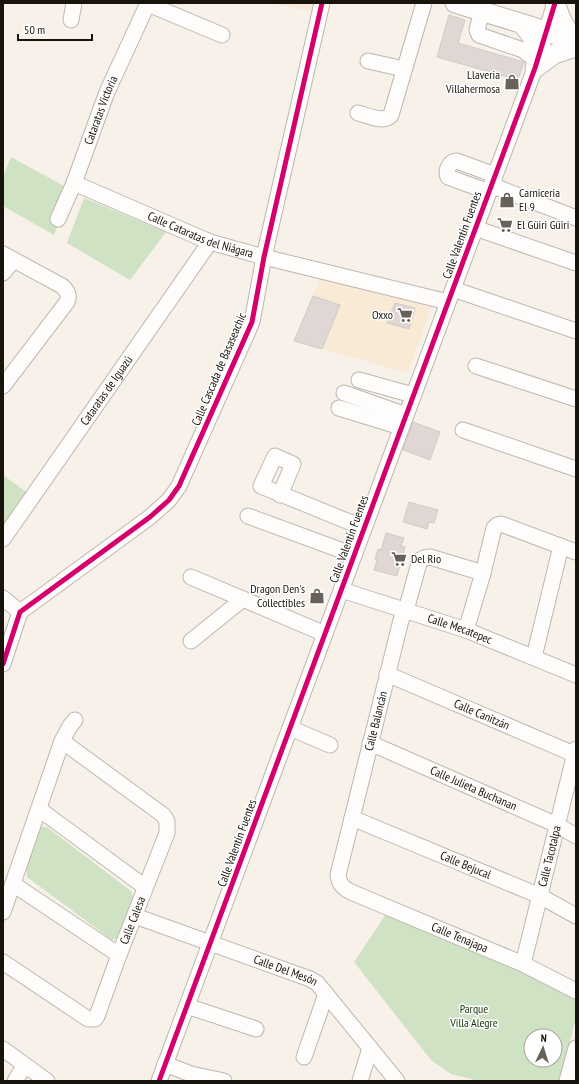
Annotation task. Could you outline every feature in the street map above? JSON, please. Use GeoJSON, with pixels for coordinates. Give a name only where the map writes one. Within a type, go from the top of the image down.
{"type":"FeatureCollection","features":[{"type":"Feature","properties":{"kind":"main road"},"geometry":{"type":"LineString","coordinates":[[455,3],[546,31],[576,42]]}},
{"type":"Feature","properties":{"kind":"main road"},"geometry":{"type":"LineString","coordinates":[[555,3],[562,22],[576,42]]}},
{"type":"Feature","properties":{"kind":"main road"},"geometry":{"type":"LineString","coordinates":[[522,24],[531,34],[536,44],[536,62],[565,49],[576,47]]}},
{"type":"Feature","properties":{"kind":"street"},"geometry":{"type":"LineString","coordinates":[[70,20],[74,3]]}},
{"type":"Feature","properties":{"kind":"street","name":"Calle Cascada de Basaseachic"},"geometry":{"type":"LineString","coordinates":[[20,612],[150,517],[169,500],[179,486],[252,322],[264,257],[322,3]]}},
{"type":"Feature","properties":{"kind":"street"},"geometry":{"type":"LineString","coordinates":[[358,113],[381,119],[389,117],[424,3]]}},
{"type":"Feature","properties":{"kind":"street","name":"Calle Valentín Fuentes"},"geometry":{"type":"LineString","coordinates":[[159,1081],[492,184],[536,62],[555,3]]}},
{"type":"Feature","properties":{"kind":"street"},"geometry":{"type":"LineString","coordinates":[[148,4],[222,36]]}},
{"type":"Feature","properties":{"kind":"street","name":"Cataratas Victoria"},"geometry":{"type":"LineString","coordinates":[[58,219],[74,183],[107,92],[148,4]]}},
{"type":"Feature","properties":{"kind":"street"},"geometry":{"type":"LineString","coordinates":[[482,11],[477,30],[480,35],[523,50],[536,62]]}},
{"type":"Feature","properties":{"kind":"street"},"geometry":{"type":"LineString","coordinates":[[368,61],[404,69]]}},
{"type":"Feature","properties":{"kind":"street","name":"Calle Cataratas del Niágara"},"geometry":{"type":"LineString","coordinates":[[74,183],[210,242],[264,257],[450,296],[576,331]]}},
{"type":"Feature","properties":{"kind":"street"},"geometry":{"type":"LineString","coordinates":[[492,184],[576,218]]}},
{"type":"Feature","properties":{"kind":"street"},"geometry":{"type":"LineString","coordinates":[[475,228],[576,262]]}},
{"type":"Feature","properties":{"kind":"street","name":"Cataratas de Iguazú"},"geometry":{"type":"LineString","coordinates":[[3,539],[210,242]]}},
{"type":"Feature","properties":{"kind":"street"},"geometry":{"type":"LineString","coordinates":[[3,273],[8,257],[62,286],[68,294],[67,302],[3,386]]}},
{"type":"Feature","properties":{"kind":"street"},"geometry":{"type":"LineString","coordinates":[[476,366],[576,400]]}},
{"type":"Feature","properties":{"kind":"street"},"geometry":{"type":"LineString","coordinates":[[360,380],[413,395]]}},
{"type":"Feature","properties":{"kind":"street"},"geometry":{"type":"LineString","coordinates":[[344,393],[404,421]]}},
{"type":"Feature","properties":{"kind":"street"},"geometry":{"type":"LineString","coordinates":[[339,408],[404,421]]}},
{"type":"Feature","properties":{"kind":"street"},"geometry":{"type":"LineString","coordinates":[[463,430],[576,469]]}},
{"type":"Feature","properties":{"kind":"street"},"geometry":{"type":"LineString","coordinates":[[280,495],[364,528]]}},
{"type":"Feature","properties":{"kind":"street"},"geometry":{"type":"LineString","coordinates":[[248,516],[354,555]]}},
{"type":"Feature","properties":{"kind":"street"},"geometry":{"type":"LineString","coordinates":[[466,630],[483,573],[494,528],[497,525],[503,525],[576,552]]}},
{"type":"Feature","properties":{"kind":"street"},"geometry":{"type":"LineString","coordinates":[[534,657],[561,546]]}},
{"type":"Feature","properties":{"kind":"street","name":"Calle Balancán"},"geometry":{"type":"LineString","coordinates":[[342,886],[338,875],[387,674],[401,620],[406,610],[419,562],[422,558],[430,557],[483,573]]}},
{"type":"Feature","properties":{"kind":"street"},"geometry":{"type":"LineString","coordinates":[[191,576],[325,634]]}},
{"type":"Feature","properties":{"kind":"street","name":"Calle Mecatepec"},"geometry":{"type":"LineString","coordinates":[[342,588],[348,592],[466,630],[576,675]]}},
{"type":"Feature","properties":{"kind":"street"},"geometry":{"type":"LineString","coordinates":[[3,598],[20,612],[3,664]]}},
{"type":"Feature","properties":{"kind":"street"},"geometry":{"type":"LineString","coordinates":[[190,641],[242,599]]}},
{"type":"Feature","properties":{"kind":"street","name":"Calle Canitzán"},"geometry":{"type":"LineString","coordinates":[[387,674],[576,753]]}},
{"type":"Feature","properties":{"kind":"street"},"geometry":{"type":"LineString","coordinates":[[3,912],[62,741],[75,720]]}},
{"type":"Feature","properties":{"kind":"street"},"geometry":{"type":"LineString","coordinates":[[290,728],[330,746]]}},
{"type":"Feature","properties":{"kind":"street","name":"Calle Calesa"},"geometry":{"type":"LineString","coordinates":[[3,962],[88,1019],[95,1019],[167,833],[167,822],[163,815],[62,741]]}},
{"type":"Feature","properties":{"kind":"street","name":"Calle Julieta Buchanan"},"geometry":{"type":"LineString","coordinates":[[370,743],[557,825],[576,836]]}},
{"type":"Feature","properties":{"kind":"street","name":"Calle Tacotalpa"},"geometry":{"type":"LineString","coordinates":[[523,964],[576,753]]}},
{"type":"Feature","properties":{"kind":"street"},"geometry":{"type":"LineString","coordinates":[[39,809],[145,887]]}},
{"type":"Feature","properties":{"kind":"street","name":"Calle Bejucal"},"geometry":{"type":"LineString","coordinates":[[352,818],[540,896],[576,916]]}},
{"type":"Feature","properties":{"kind":"street"},"geometry":{"type":"LineString","coordinates":[[13,884],[119,955]]}},
{"type":"Feature","properties":{"kind":"street","name":"Calle Tenajapa"},"geometry":{"type":"LineString","coordinates":[[342,886],[351,892],[523,964],[576,991]]}},
{"type":"Feature","properties":{"kind":"street","name":"Calle Del Mesón"},"geometry":{"type":"LineString","coordinates":[[135,916],[310,979],[317,983],[397,1081]]}},
{"type":"Feature","properties":{"kind":"street"},"geometry":{"type":"LineString","coordinates":[[304,1057],[326,994]]}},
{"type":"Feature","properties":{"kind":"street"},"geometry":{"type":"LineString","coordinates":[[187,1006],[256,1029]]}},
{"type":"Feature","properties":{"kind":"street"},"geometry":{"type":"LineString","coordinates":[[360,1081],[370,1048]]}},
{"type":"Feature","properties":{"kind":"street"},"geometry":{"type":"LineString","coordinates":[[567,1081],[576,1048]]}},
{"type":"Feature","properties":{"kind":"street"},"geometry":{"type":"LineString","coordinates":[[3,1049],[24,1066],[47,1081]]}},
{"type":"Feature","properties":{"kind":"street"},"geometry":{"type":"LineString","coordinates":[[165,1064],[191,1074],[224,1081]]}},
{"type":"Feature","properties":{"kind":"street"},"geometry":{"type":"LineString","coordinates":[[15,1081],[24,1066]]}},
{"type":"Feature","properties":{"kind":"shaded area"},"geometry":{"type":"Polygon","coordinates":[[[313,3],[312,12],[276,4],[313,3]]]}},
{"type":"Feature","properties":{"kind":"shaded area"},"geometry":{"type":"Polygon","coordinates":[[[320,279],[432,307],[408,373],[294,341],[320,279]]]}},
{"type":"Feature","properties":{"kind":"green space"},"geometry":{"type":"Polygon","coordinates":[[[11,157],[73,191],[54,235],[3,206],[3,177],[11,157]]]}},
{"type":"Feature","properties":{"kind":"green space"},"geometry":{"type":"Polygon","coordinates":[[[84,198],[166,232],[130,280],[67,243],[84,198]]]}},
{"type":"Feature","properties":{"kind":"green space"},"geometry":{"type":"Polygon","coordinates":[[[3,475],[29,494],[5,527],[3,524],[3,475]]]}},
{"type":"Feature","properties":{"kind":"green space"},"geometry":{"type":"Polygon","coordinates":[[[41,827],[47,827],[131,891],[133,898],[119,938],[112,940],[27,877],[26,868],[41,827]]]}},
{"type":"Feature","properties":{"kind":"green space","name":"Parque Villa Alegre"},"geometry":{"type":"Polygon","coordinates":[[[386,914],[576,995],[576,1017],[561,1081],[479,1081],[451,1074],[431,1060],[354,962],[386,914]]]}},
{"type":"Feature","properties":{"kind":"building"},"geometry":{"type":"Polygon","coordinates":[[[449,15],[465,20],[458,43],[524,62],[518,80],[437,57],[449,15]]]}},
{"type":"Feature","properties":{"kind":"building"},"geometry":{"type":"Polygon","coordinates":[[[313,296],[340,305],[322,349],[294,341],[313,296]]]}},
{"type":"Feature","properties":{"kind":"building"},"geometry":{"type":"Polygon","coordinates":[[[395,303],[415,308],[409,329],[387,323],[395,303]]]}},
{"type":"Feature","properties":{"kind":"building"},"geometry":{"type":"Polygon","coordinates":[[[413,422],[440,432],[430,460],[403,450],[413,422]]]}},
{"type":"Feature","properties":{"kind":"building"},"geometry":{"type":"Polygon","coordinates":[[[409,502],[438,510],[434,523],[429,522],[427,529],[403,522],[409,502]]]}},
{"type":"Feature","properties":{"kind":"building"},"geometry":{"type":"Polygon","coordinates":[[[386,533],[404,538],[401,546],[405,547],[397,576],[374,570],[378,549],[381,550],[386,533]]]}},
{"type":"Feature","properties":{"kind":"cycle path"},"geometry":{"type":"LineString","coordinates":[[3,664],[20,612],[150,517],[169,500],[179,486],[252,322],[264,257],[322,3]]}},
{"type":"Feature","properties":{"kind":"cycle path"},"geometry":{"type":"LineString","coordinates":[[159,1081],[535,68],[555,3]]}},
{"type":"Feature","properties":{"kind":"place","name":"Llaveria Villahermosa"},"geometry":{"type":"Point","coordinates":[512,82]}},
{"type":"Feature","properties":{"kind":"place","name":"Carniceria El 9"},"geometry":{"type":"Point","coordinates":[507,200]}},
{"type":"Feature","properties":{"kind":"place","name":"El Güiri Güiri"},"geometry":{"type":"Point","coordinates":[505,225]}},
{"type":"Feature","properties":{"kind":"place","name":"Oxxo"},"geometry":{"type":"Point","coordinates":[405,315]}},
{"type":"Feature","properties":{"kind":"place","name":"Del Rio"},"geometry":{"type":"Point","coordinates":[399,559]}},
{"type":"Feature","properties":{"kind":"place","name":"Dragon Den's Collectibles"},"geometry":{"type":"Point","coordinates":[317,596]}}]}
